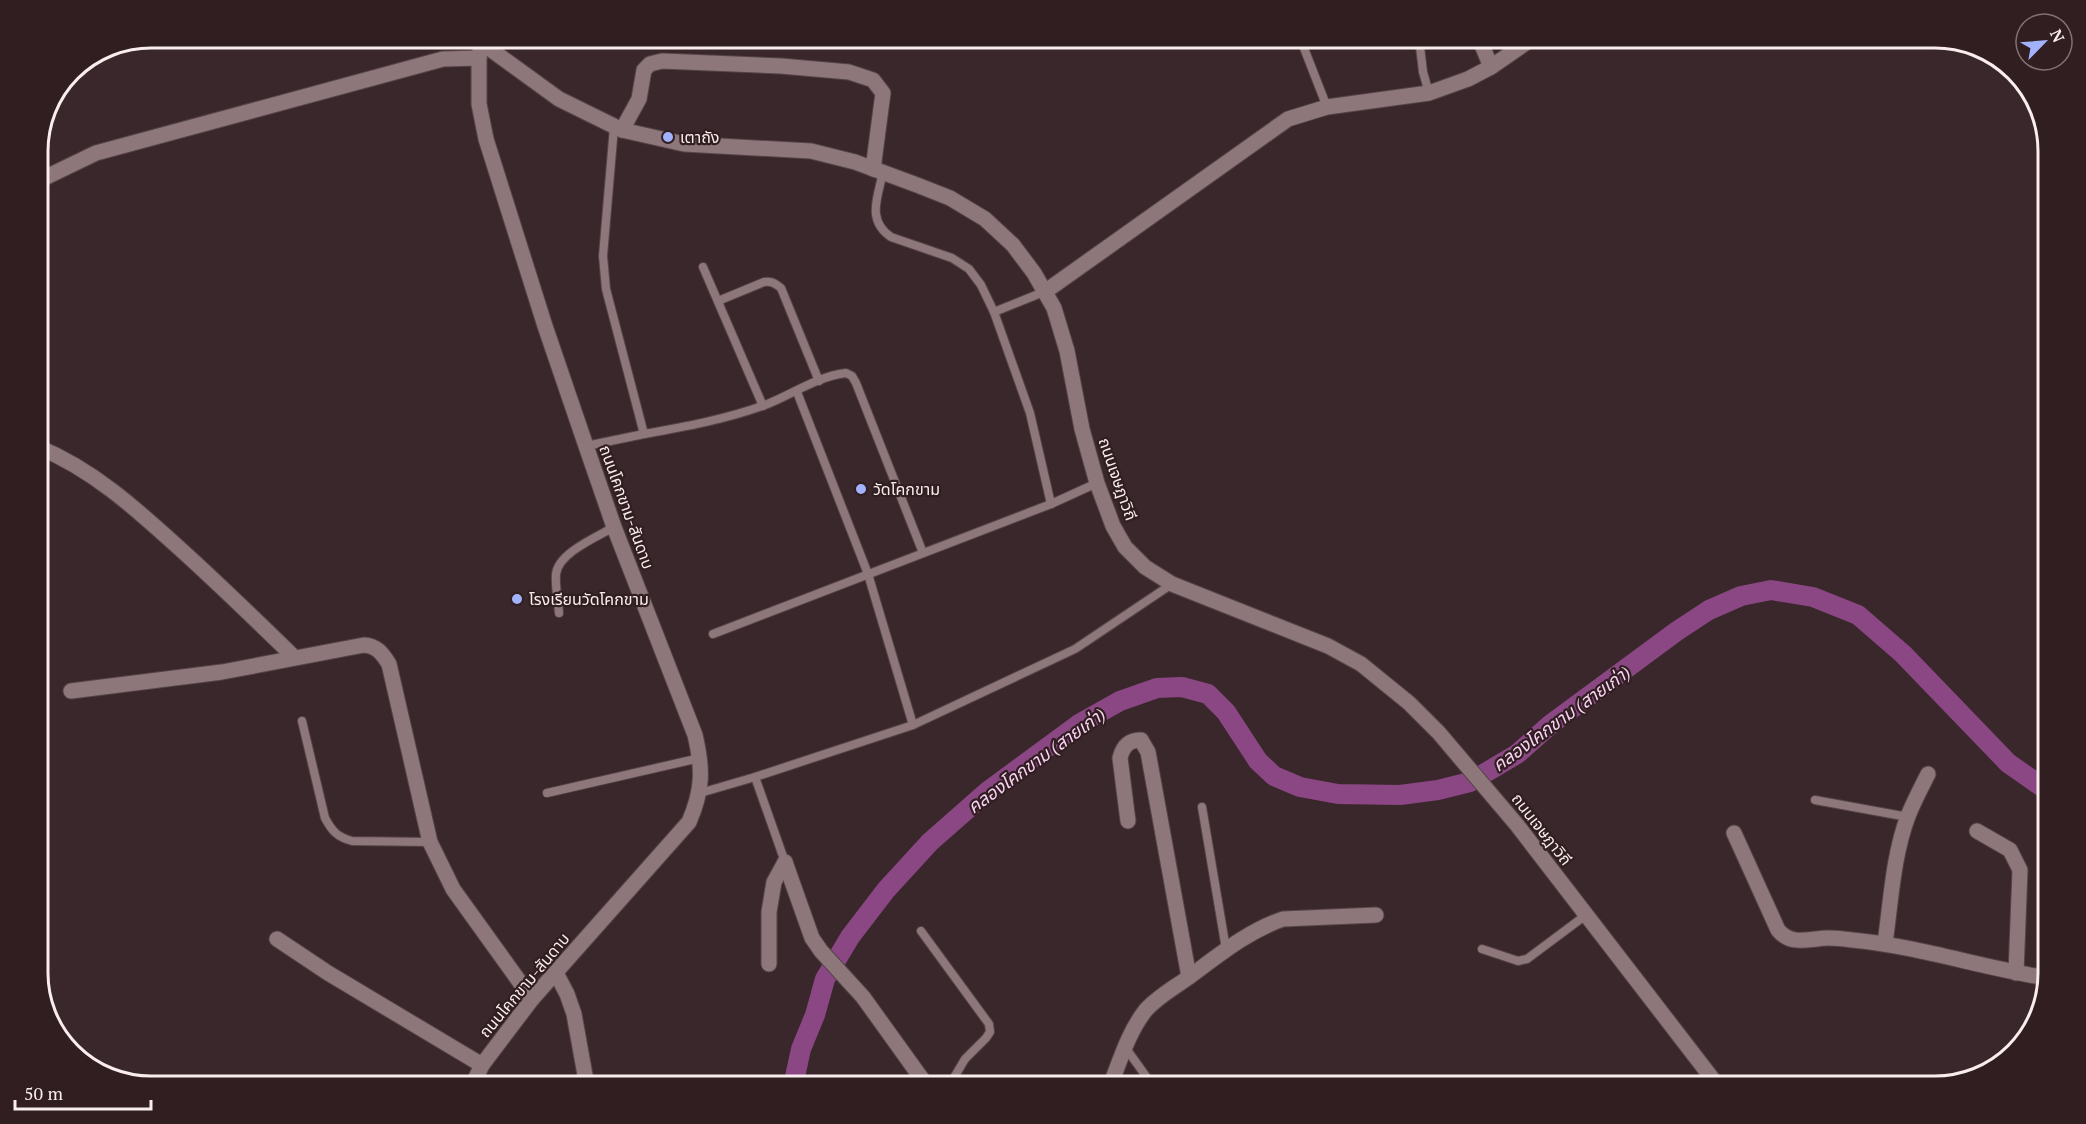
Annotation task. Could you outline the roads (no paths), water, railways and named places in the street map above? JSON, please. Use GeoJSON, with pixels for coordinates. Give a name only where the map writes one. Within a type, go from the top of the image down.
{"type":"FeatureCollection","features":[{"type":"Feature","properties":{"kind":"street"},"geometry":{"type":"LineString","coordinates":[[48,175],[96,153],[443,59],[473,48]]}},
{"type":"Feature","properties":{"kind":"street","name":"ถนนโคกขาม-สันดาบ"},"geometry":{"type":"LineString","coordinates":[[477,1076],[482,1065],[532,999],[677,838],[689,822],[700,793],[700,758],[695,735],[614,527],[545,326],[486,139],[479,104],[478,48]]}},
{"type":"Feature","properties":{"kind":"street","name":"ถนนเจษฎาวิถี"},"geometry":{"type":"LineString","coordinates":[[481,48],[559,99],[618,128],[684,144],[812,151],[855,162],[950,198],[985,219],[1013,245],[1046,291],[1054,308],[1067,351],[1082,429],[1097,483],[1113,526],[1125,547],[1145,567],[1172,584],[1319,642],[1361,664],[1409,703],[1439,733],[1516,825],[1710,1076]]}},
{"type":"Feature","properties":{"kind":"street"},"geometry":{"type":"LineString","coordinates":[[1483,48],[1491,67]]}},
{"type":"Feature","properties":{"kind":"street"},"geometry":{"type":"LineString","coordinates":[[1046,291],[1288,119],[1328,107],[1429,93],[1468,79],[1491,67],[1519,48]]}},
{"type":"Feature","properties":{"kind":"street"},"geometry":{"type":"LineString","coordinates":[[618,128],[639,99],[644,70],[650,64],[662,61],[745,64],[849,72],[873,80],[883,93],[878,171]]}},
{"type":"Feature","properties":{"kind":"street"},"geometry":{"type":"LineString","coordinates":[[48,451],[62,457],[128,502],[230,594],[294,657]]}},
{"type":"Feature","properties":{"kind":"street"},"geometry":{"type":"LineString","coordinates":[[71,691],[222,672],[364,645],[373,646],[382,652],[389,664],[430,842],[453,890],[532,999]]}},
{"type":"Feature","properties":{"kind":"street"},"geometry":{"type":"LineString","coordinates":[[1128,821],[1120,758],[1122,750],[1128,743],[1141,740],[1148,752],[1189,977]]}},
{"type":"Feature","properties":{"kind":"street"},"geometry":{"type":"LineString","coordinates":[[1885,943],[1896,864],[1908,817],[1928,774]]}},
{"type":"Feature","properties":{"kind":"street"},"geometry":{"type":"LineString","coordinates":[[1977,831],[2010,850],[2019,870],[2016,973]]}},
{"type":"Feature","properties":{"kind":"street"},"geometry":{"type":"LineString","coordinates":[[1734,833],[1778,930],[1784,937],[1794,942],[1830,938],[1885,943],[2038,977]]}},
{"type":"Feature","properties":{"kind":"street"},"geometry":{"type":"LineString","coordinates":[[785,862],[812,938],[863,998],[920,1076]]}},
{"type":"Feature","properties":{"kind":"street"},"geometry":{"type":"LineString","coordinates":[[769,964],[769,912],[774,882],[785,862]]}},
{"type":"Feature","properties":{"kind":"street"},"geometry":{"type":"LineString","coordinates":[[1114,1076],[1131,1033],[1145,1012],[1156,1000],[1226,949],[1283,919],[1376,915]]}},
{"type":"Feature","properties":{"kind":"street"},"geometry":{"type":"LineString","coordinates":[[278,939],[328,973],[482,1065]]}},
{"type":"Feature","properties":{"kind":"street"},"geometry":{"type":"LineString","coordinates":[[556,973],[574,1014],[584,1076]]}},
{"type":"Feature","properties":{"kind":"lane"},"geometry":{"type":"LineString","coordinates":[[1304,48],[1328,107]]}},
{"type":"Feature","properties":{"kind":"lane"},"geometry":{"type":"LineString","coordinates":[[1420,48],[1423,72],[1429,93]]}},
{"type":"Feature","properties":{"kind":"lane"},"geometry":{"type":"LineString","coordinates":[[618,128],[603,256],[606,289],[644,434]]}},
{"type":"Feature","properties":{"kind":"lane"},"geometry":{"type":"LineString","coordinates":[[878,171],[875,213],[877,223],[883,231],[891,237],[952,258],[969,269],[981,285],[994,312],[1030,412],[1051,504]]}},
{"type":"Feature","properties":{"kind":"lane"},"geometry":{"type":"LineString","coordinates":[[704,267],[763,406]]}},
{"type":"Feature","properties":{"kind":"lane"},"geometry":{"type":"LineString","coordinates":[[718,301],[764,282],[771,281],[776,284],[781,288],[819,381]]}},
{"type":"Feature","properties":{"kind":"lane"},"geometry":{"type":"LineString","coordinates":[[994,312],[1046,291]]}},
{"type":"Feature","properties":{"kind":"lane"},"geometry":{"type":"LineString","coordinates":[[586,446],[675,429],[763,406],[819,381],[846,373],[852,376],[856,383],[923,553]]}},
{"type":"Feature","properties":{"kind":"lane"},"geometry":{"type":"LineString","coordinates":[[797,392],[868,574],[913,725]]}},
{"type":"Feature","properties":{"kind":"lane"},"geometry":{"type":"LineString","coordinates":[[713,634],[1051,504],[1097,483]]}},
{"type":"Feature","properties":{"kind":"lane"},"geometry":{"type":"LineString","coordinates":[[559,613],[556,572],[564,558],[614,527]]}},
{"type":"Feature","properties":{"kind":"lane"},"geometry":{"type":"LineString","coordinates":[[700,793],[913,725],[1075,649],[1172,584]]}},
{"type":"Feature","properties":{"kind":"lane"},"geometry":{"type":"LineString","coordinates":[[302,721],[325,818],[332,831],[341,838],[352,841],[430,842]]}},
{"type":"Feature","properties":{"kind":"lane"},"geometry":{"type":"LineString","coordinates":[[547,793],[700,758]]}},
{"type":"Feature","properties":{"kind":"lane"},"geometry":{"type":"LineString","coordinates":[[755,777],[785,862]]}},
{"type":"Feature","properties":{"kind":"lane"},"geometry":{"type":"LineString","coordinates":[[1815,800],[1908,817]]}},
{"type":"Feature","properties":{"kind":"lane"},"geometry":{"type":"LineString","coordinates":[[1202,807],[1226,949]]}},
{"type":"Feature","properties":{"kind":"lane"},"geometry":{"type":"LineString","coordinates":[[1482,949],[1518,961],[1527,959],[1586,915]]}},
{"type":"Feature","properties":{"kind":"lane"},"geometry":{"type":"LineString","coordinates":[[921,932],[989,1024],[990,1032],[965,1059],[955,1076]]}},
{"type":"Feature","properties":{"kind":"lane"},"geometry":{"type":"LineString","coordinates":[[1125,1047],[1146,1076]]}},
{"type":"Feature","properties":{"kind":"waterway","name":"คลองโคกขาม (สายเก่า)"},"geometry":{"type":"LineString","coordinates":[[795,1076],[801,1049],[815,1015],[825,979],[850,937],[886,890],[930,842],[988,791],[1079,724],[1120,701],[1157,688],[1182,687],[1208,694],[1226,712],[1258,761],[1274,776],[1300,787],[1338,794],[1400,795],[1438,790],[1470,782],[1517,754],[1551,724],[1709,610],[1741,596],[1771,590],[1813,597],[1858,615],[1903,654],[2008,763],[2038,784]]}},
{"type":"Feature","properties":{"kind":"place","name":"เตาถัง"},"geometry":{"type":"Point","coordinates":[668,137]}},
{"type":"Feature","properties":{"kind":"place","name":"วัดโคกขาม"},"geometry":{"type":"Point","coordinates":[861,489]}},
{"type":"Feature","properties":{"kind":"place","name":"โรงเรียนวัดโคกขาม"},"geometry":{"type":"Point","coordinates":[517,599]}}]}
